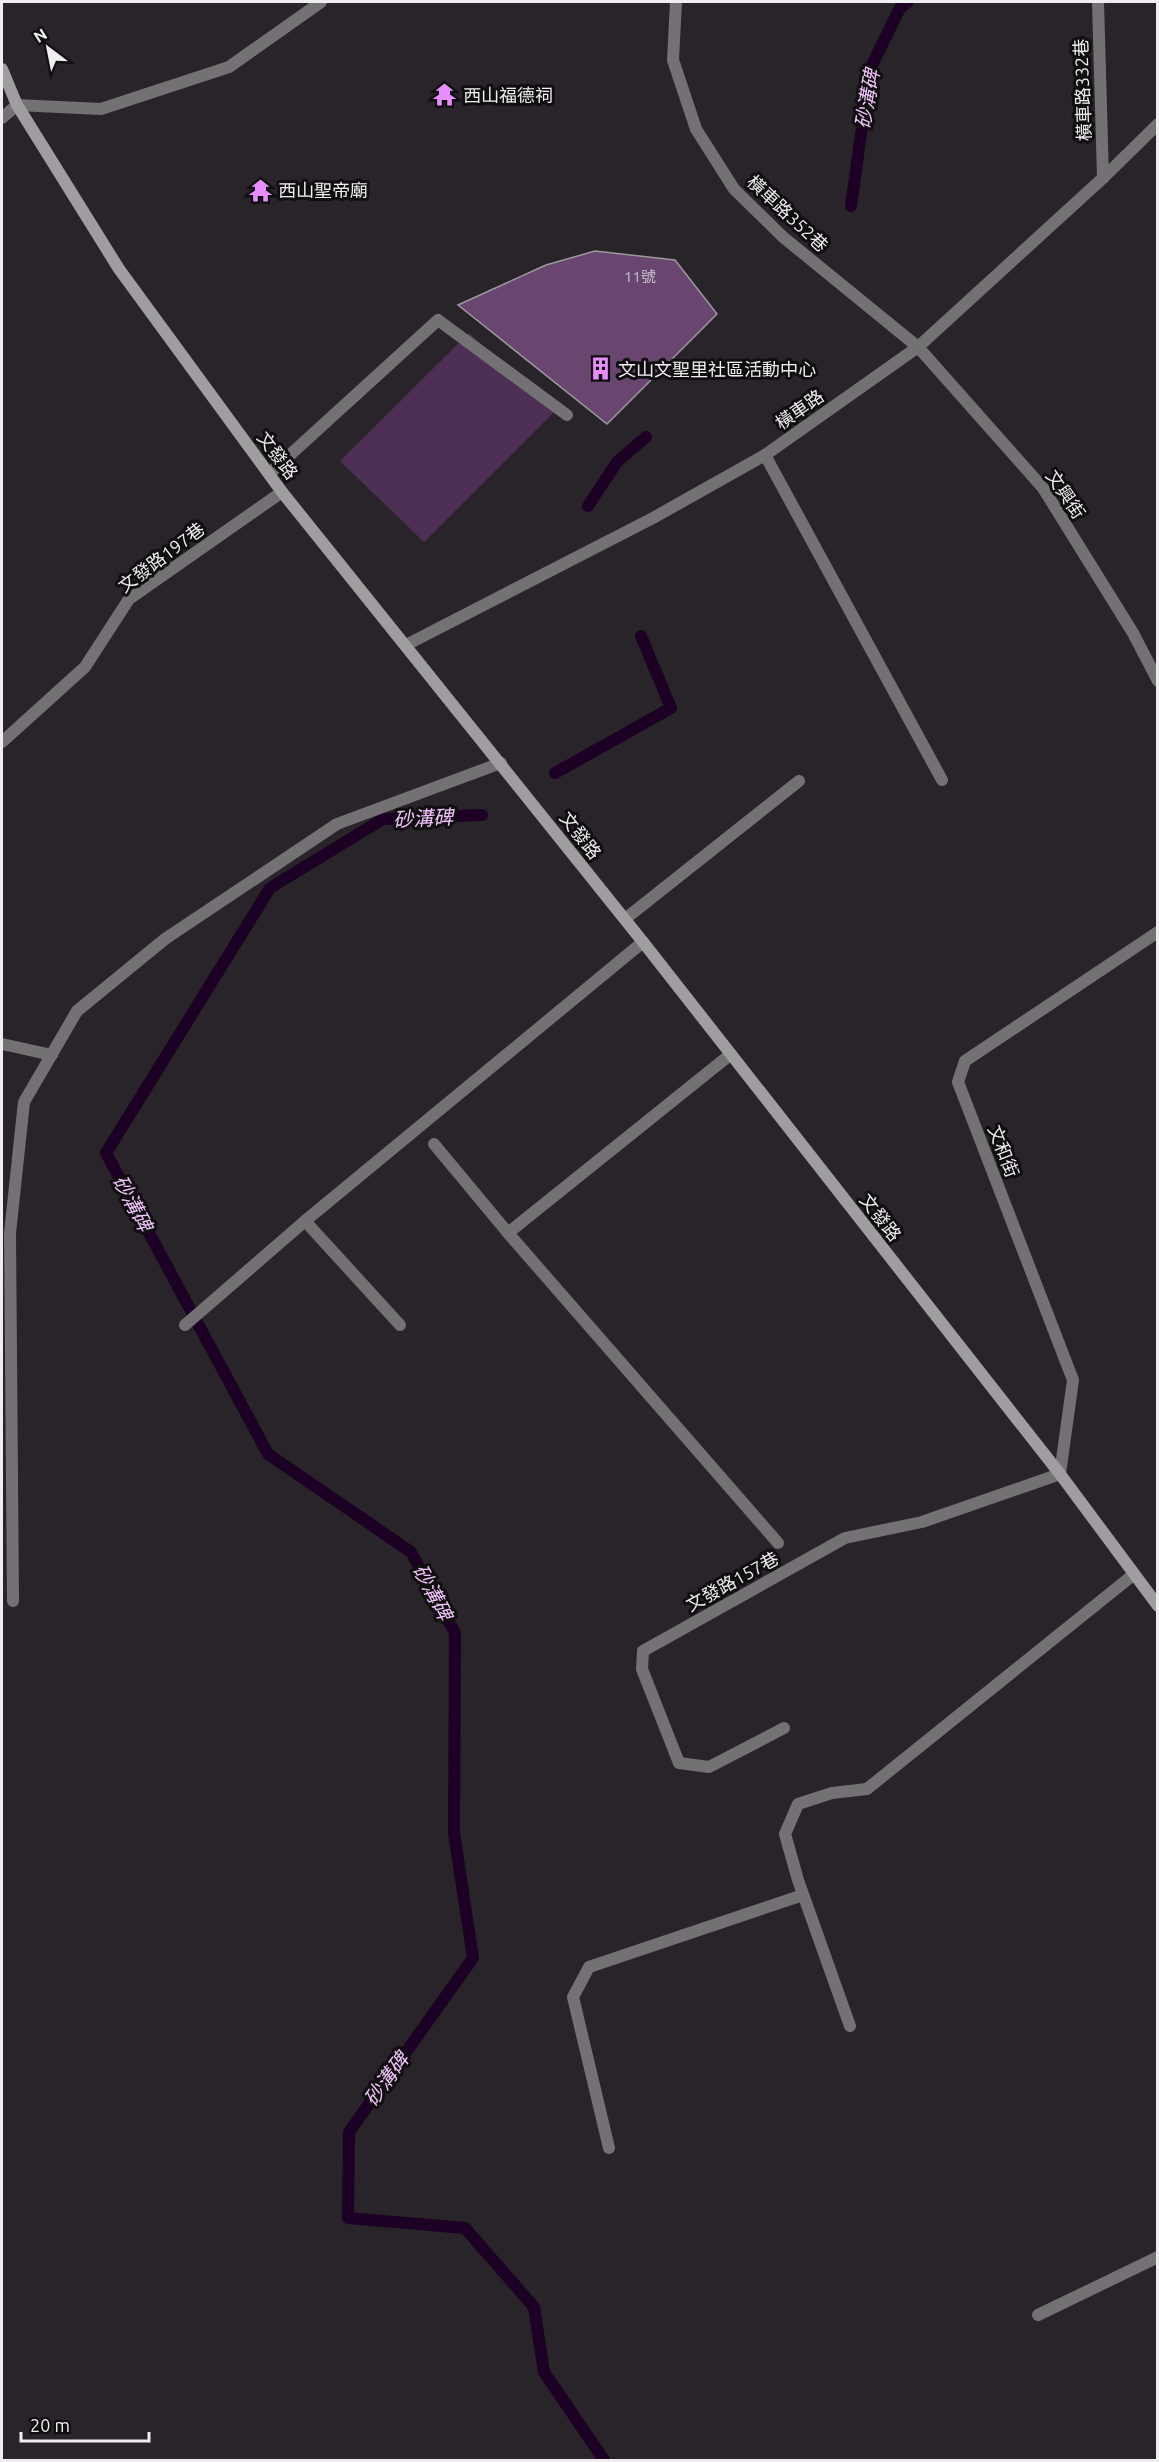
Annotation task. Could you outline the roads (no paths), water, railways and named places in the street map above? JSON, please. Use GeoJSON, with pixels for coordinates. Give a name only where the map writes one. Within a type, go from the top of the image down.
{"type":"FeatureCollection","features":[{"type":"Feature","properties":{"kind":"street"},"geometry":{"type":"LineString","coordinates":[[2,118],[16,105],[101,109],[229,67],[321,2]]}},
{"type":"Feature","properties":{"kind":"street","name":"橫車路352巷"},"geometry":{"type":"LineString","coordinates":[[676,2],[673,60],[696,129],[734,189],[783,237],[918,347]]}},
{"type":"Feature","properties":{"kind":"street","name":"橫車路332巷"},"geometry":{"type":"LineString","coordinates":[[1098,2],[1103,178]]}},
{"type":"Feature","properties":{"kind":"street","name":"文發路"},"geometry":{"type":"LineString","coordinates":[[2,69],[16,105],[119,269],[282,492],[625,919],[1060,1474],[1158,1606]]}},
{"type":"Feature","properties":{"kind":"street","name":"橫車路"},"geometry":{"type":"LineString","coordinates":[[406,645],[653,518],[765,455],[918,347],[1103,178],[1158,124]]}},
{"type":"Feature","properties":{"kind":"street"},"geometry":{"type":"LineString","coordinates":[[269,474],[438,320],[567,415]]}},
{"type":"Feature","properties":{"kind":"street","name":"文興街"},"geometry":{"type":"LineString","coordinates":[[918,347],[1043,488],[1133,633],[1158,681]]}},
{"type":"Feature","properties":{"kind":"street"},"geometry":{"type":"LineString","coordinates":[[765,455],[942,780]]}},
{"type":"Feature","properties":{"kind":"street","name":"文發路197巷"},"geometry":{"type":"LineString","coordinates":[[2,742],[85,666],[129,599],[282,492]]}},
{"type":"Feature","properties":{"kind":"street"},"geometry":{"type":"LineString","coordinates":[[13,1601],[10,1233],[24,1102],[76,1011],[165,939],[337,824],[501,763]]}},
{"type":"Feature","properties":{"kind":"street"},"geometry":{"type":"LineString","coordinates":[[625,919],[798,781]]}},
{"type":"Feature","properties":{"kind":"street","name":"文和街"},"geometry":{"type":"LineString","coordinates":[[1060,1474],[1073,1380],[958,1082],[965,1061],[1158,932]]}},
{"type":"Feature","properties":{"kind":"street"},"geometry":{"type":"LineString","coordinates":[[185,1325],[305,1221],[643,942]]}},
{"type":"Feature","properties":{"kind":"street"},"geometry":{"type":"LineString","coordinates":[[2,1044],[52,1054]]}},
{"type":"Feature","properties":{"kind":"street"},"geometry":{"type":"LineString","coordinates":[[508,1233],[731,1054]]}},
{"type":"Feature","properties":{"kind":"street"},"geometry":{"type":"LineString","coordinates":[[434,1144],[508,1233],[778,1543]]}},
{"type":"Feature","properties":{"kind":"street"},"geometry":{"type":"LineString","coordinates":[[305,1221],[400,1325]]}},
{"type":"Feature","properties":{"kind":"street","name":"文發路157巷"},"geometry":{"type":"LineString","coordinates":[[784,1728],[709,1767],[679,1763],[642,1669],[644,1651],[845,1538],[922,1522],[1060,1474]]}},
{"type":"Feature","properties":{"kind":"street"},"geometry":{"type":"LineString","coordinates":[[850,2026],[803,1895],[785,1833],[798,1804],[832,1793],[867,1788],[1133,1575]]}},
{"type":"Feature","properties":{"kind":"street"},"geometry":{"type":"LineString","coordinates":[[609,2148],[573,1997],[589,1967],[803,1895]]}},
{"type":"Feature","properties":{"kind":"street"},"geometry":{"type":"LineString","coordinates":[[1038,2314],[1158,2257]]}},
{"type":"Feature","properties":{"kind":"waterway","name":"砂溝碑"},"geometry":{"type":"LineString","coordinates":[[851,206],[870,69],[900,8],[908,2]]}},
{"type":"Feature","properties":{"kind":"waterway","name":"砂溝碑"},"geometry":{"type":"LineString","coordinates":[[588,506],[617,462],[646,437]]}},
{"type":"Feature","properties":{"kind":"waterway","name":"砂溝碑"},"geometry":{"type":"LineString","coordinates":[[555,773],[671,708],[641,636]]}},
{"type":"Feature","properties":{"kind":"waterway","name":"砂溝碑"},"geometry":{"type":"LineString","coordinates":[[482,815],[383,819],[270,888],[106,1153],[268,1454],[411,1552],[455,1633],[454,1833],[473,1958],[349,2132],[348,2218],[465,2228],[534,2307],[544,2372],[604,2460]]}},
{"type":"Feature","properties":{"kind":"place","name":"西山福德祠"},"geometry":{"type":"Point","coordinates":[445,95]}},
{"type":"Feature","properties":{"kind":"place","name":"西山聖帝廟"},"geometry":{"type":"Point","coordinates":[260,190]}},
{"type":"Feature","properties":{"kind":"place","name":"文山文聖里社區活動中心"},"geometry":{"type":"Point","coordinates":[600,369]}}]}
